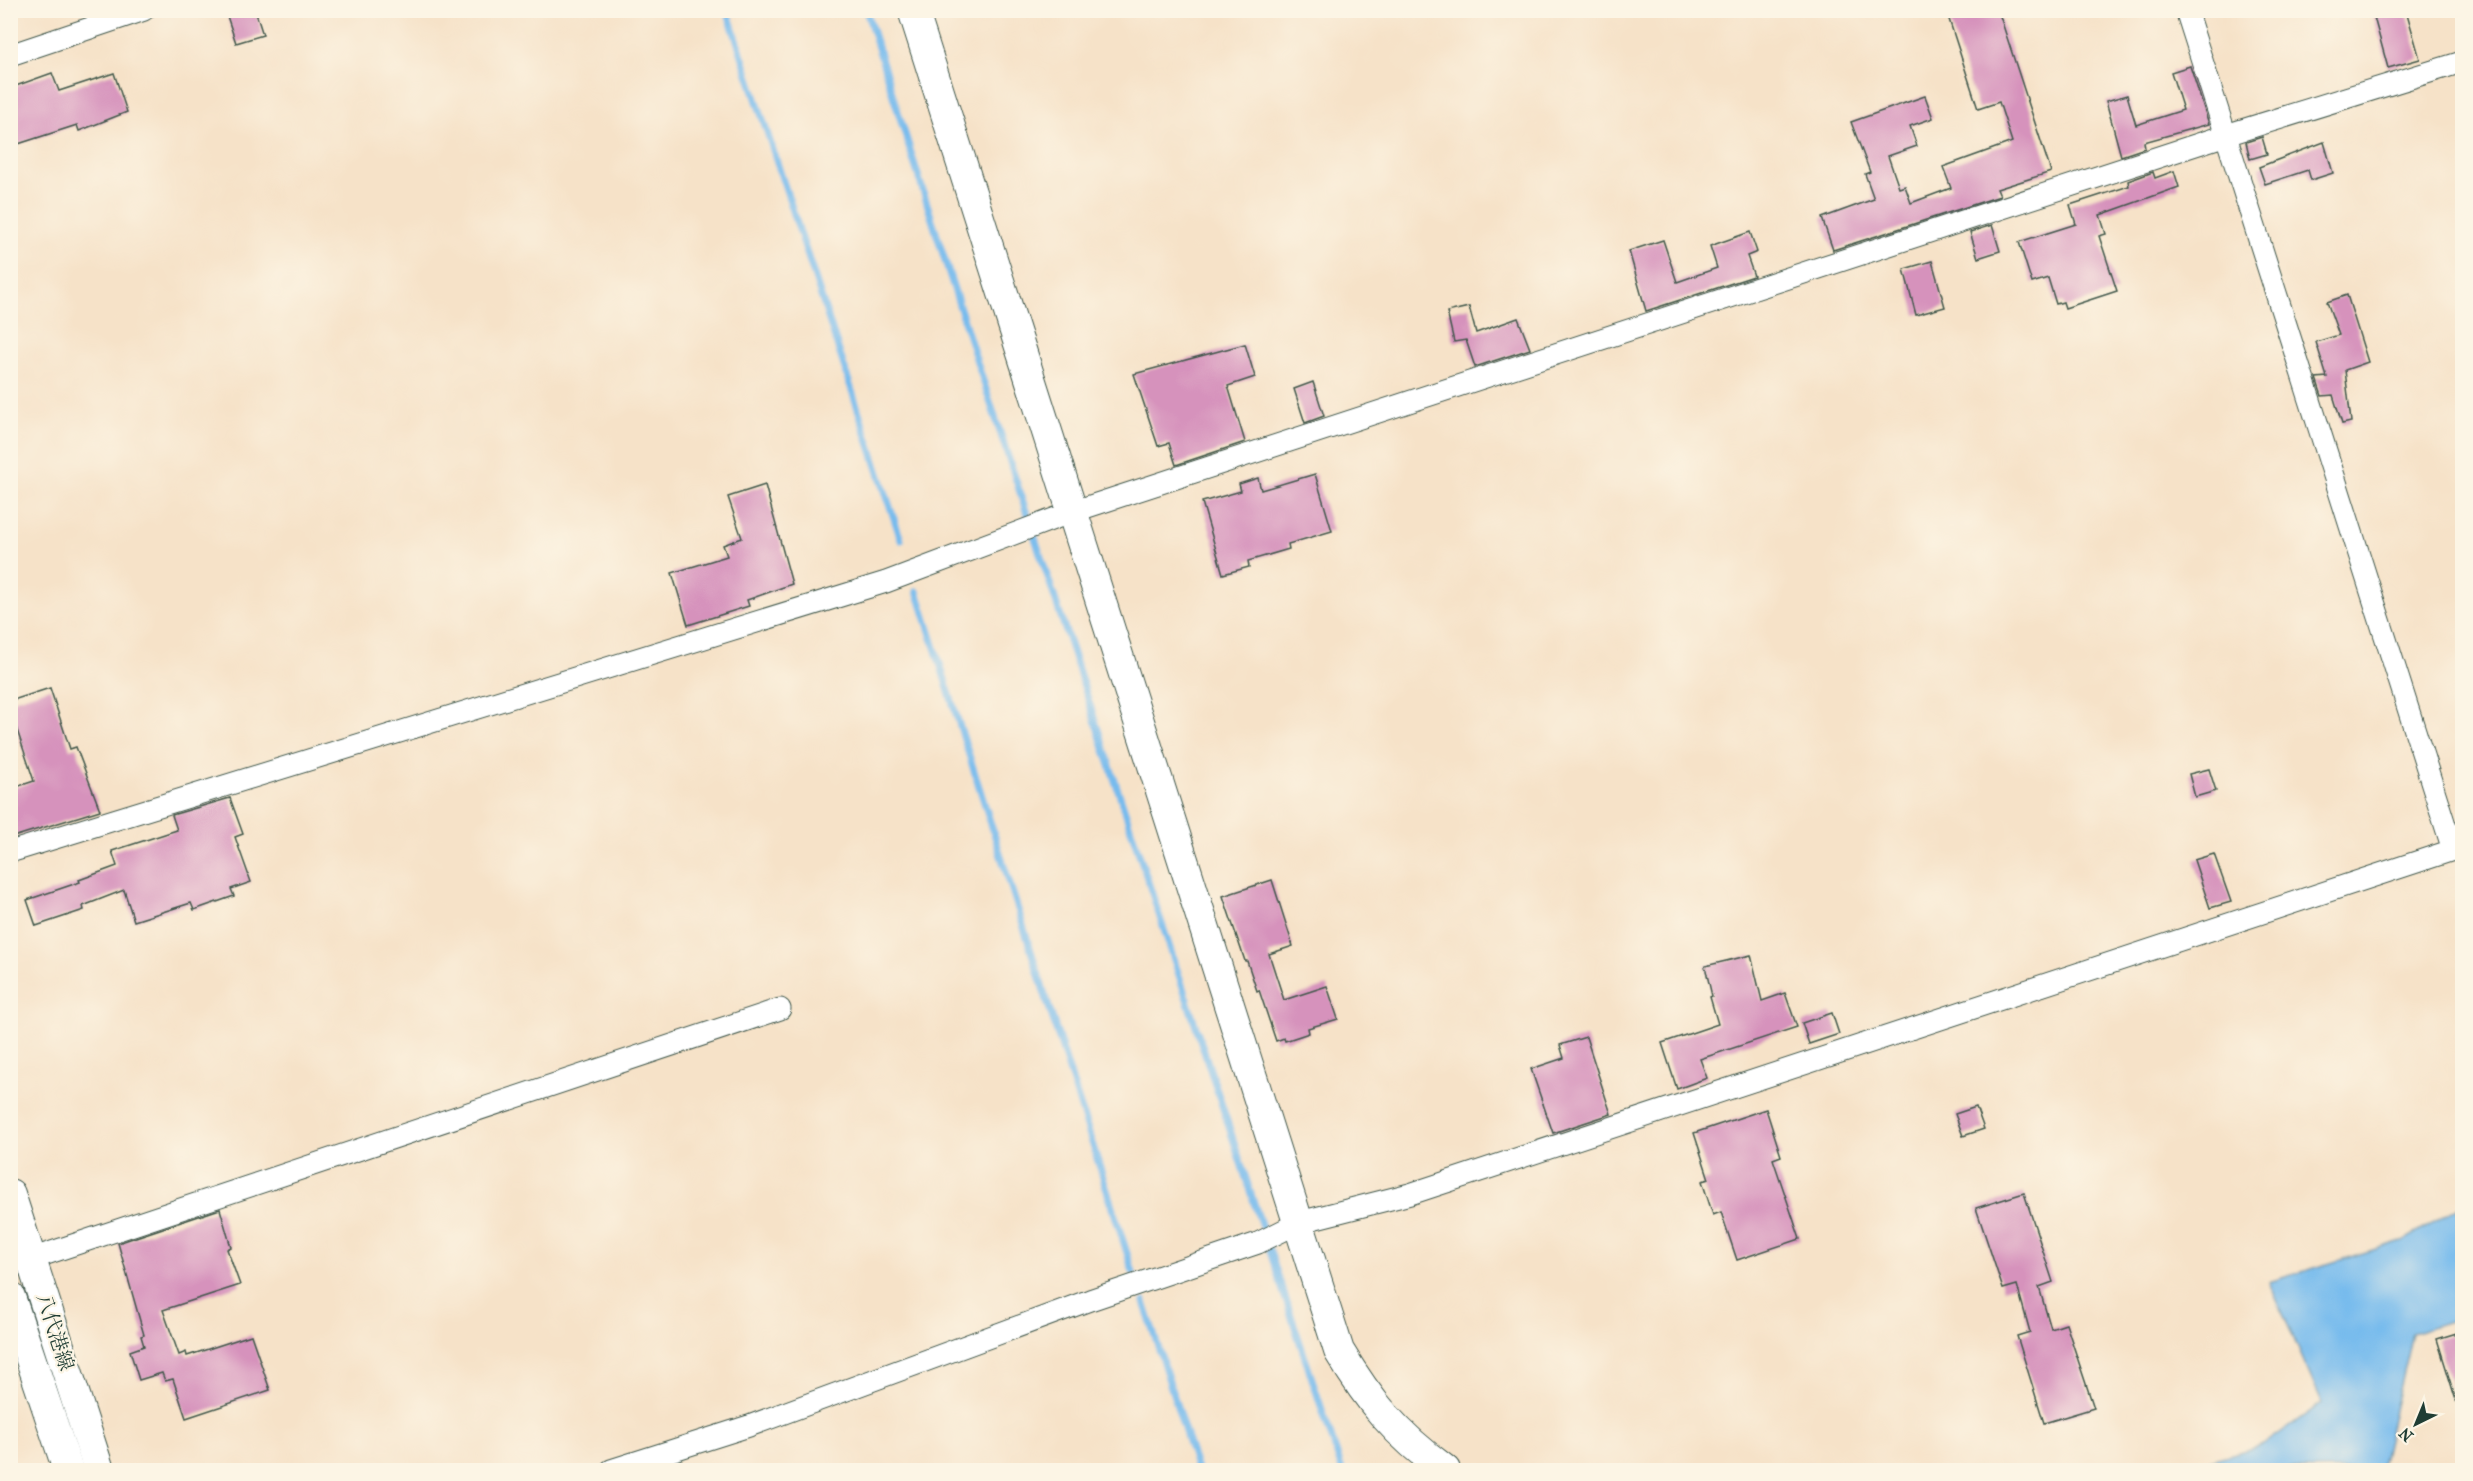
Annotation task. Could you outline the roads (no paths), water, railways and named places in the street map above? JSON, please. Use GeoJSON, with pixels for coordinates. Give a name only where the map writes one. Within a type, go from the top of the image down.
{"type":"FeatureCollection","features":[{"type":"Feature","properties":{"kind":"street"},"geometry":{"type":"LineString","coordinates":[[10,55],[144,10]]}},
{"type":"Feature","properties":{"kind":"street"},"geometry":{"type":"LineString","coordinates":[[913,10],[1300,1222],[1339,1351],[1366,1396],[1408,1444],[1444,1470]]}},
{"type":"Feature","properties":{"kind":"street"},"geometry":{"type":"LineString","coordinates":[[611,1470],[749,1426],[1090,1300],[1258,1243],[1300,1222],[1410,1194],[2458,849],[2186,10]]}},
{"type":"Feature","properties":{"kind":"street"},"geometry":{"type":"LineString","coordinates":[[10,852],[886,582],[1072,512],[2226,135],[2463,62]]}},
{"type":"Feature","properties":{"kind":"street"},"geometry":{"type":"LineString","coordinates":[[31,1259],[780,1009]]}},
{"type":"Feature","properties":{"kind":"street","name":"八代港線"},"geometry":{"type":"LineString","coordinates":[[10,1194],[99,1470]]}},
{"type":"Feature","properties":{"kind":"street","name":"八代港線"},"geometry":{"type":"LineString","coordinates":[[10,1297],[68,1470]]}},
{"type":"Feature","properties":{"kind":"water"},"geometry":{"type":"Polygon","coordinates":[[[2462,1205],[2462,1317],[2412,1333],[2380,1470],[2176,1470],[2263,1445],[2322,1403],[2269,1282],[2405,1240],[2462,1205]]]}},
{"type":"Feature","properties":{"kind":"waterway"},"geometry":{"type":"LineString","coordinates":[[727,10],[901,540]]}},
{"type":"Feature","properties":{"kind":"waterway"},"geometry":{"type":"LineString","coordinates":[[866,10],[977,362],[1342,1470]]}},
{"type":"Feature","properties":{"kind":"waterway"},"geometry":{"type":"LineString","coordinates":[[917,591],[1133,1272]]}},
{"type":"Feature","properties":{"kind":"waterway"},"geometry":{"type":"LineString","coordinates":[[1144,1302],[1197,1470]]}}]}
